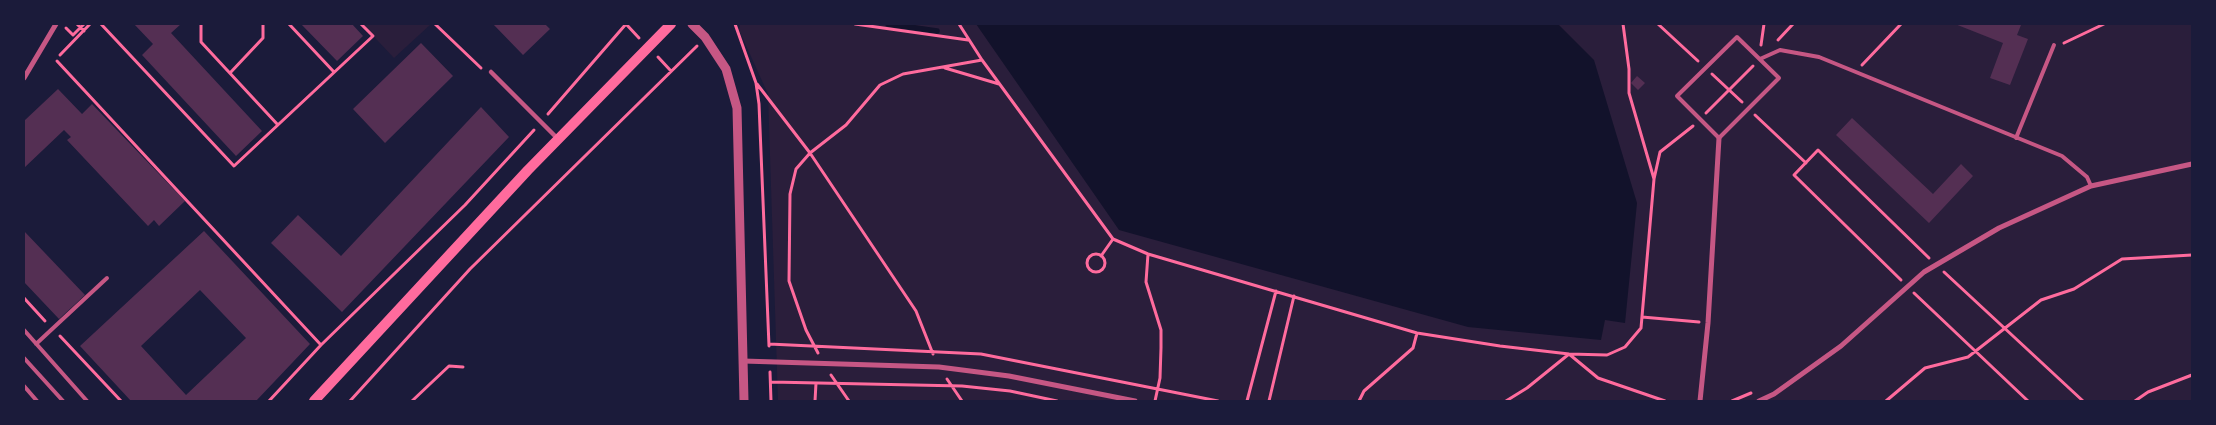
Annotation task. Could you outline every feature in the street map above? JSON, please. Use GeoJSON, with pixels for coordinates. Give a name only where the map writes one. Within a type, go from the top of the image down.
{"type":"FeatureCollection","features":[{"type":"Feature","properties":{"kind":"main road"},"geometry":{"type":"LineString","coordinates":[[314,401],[558,139],[670,24]]}},
{"type":"Feature","properties":{"kind":"street"},"geometry":{"type":"LineString","coordinates":[[24,78],[56,24]]}},
{"type":"Feature","properties":{"kind":"street"},"geometry":{"type":"LineString","coordinates":[[692,24],[705,38],[726,69],[736,108],[744,401]]}},
{"type":"Feature","properties":{"kind":"street"},"geometry":{"type":"LineString","coordinates":[[491,72],[558,139]]}},
{"type":"Feature","properties":{"kind":"street"},"geometry":{"type":"LineString","coordinates":[[1700,401],[1708,323],[1719,138]]}},
{"type":"Feature","properties":{"kind":"street"},"geometry":{"type":"LineString","coordinates":[[1759,401],[1774,394],[1841,346],[1936,265],[1999,228],[2091,186],[2192,164]]}},
{"type":"Feature","properties":{"kind":"street"},"geometry":{"type":"LineString","coordinates":[[743,361],[939,367],[1009,376],[1135,401]]}},
{"type":"Feature","properties":{"kind":"lane"},"geometry":{"type":"LineString","coordinates":[[1737,37],[1760,59],[1778,78],[1719,138],[1678,96],[1737,37]]}},
{"type":"Feature","properties":{"kind":"lane"},"geometry":{"type":"LineString","coordinates":[[2016,138],[2054,45]]}},
{"type":"Feature","properties":{"kind":"lane"},"geometry":{"type":"LineString","coordinates":[[1760,59],[1780,50],[1819,56],[2062,156],[2087,177],[2091,186]]}},
{"type":"Feature","properties":{"kind":"lane"},"geometry":{"type":"LineString","coordinates":[[36,344],[107,278]]}},
{"type":"Feature","properties":{"kind":"lane"},"geometry":{"type":"LineString","coordinates":[[24,330],[87,401]]}},
{"type":"Feature","properties":{"kind":"lane"},"geometry":{"type":"LineString","coordinates":[[24,358],[63,401]]}},
{"type":"Feature","properties":{"kind":"lane"},"geometry":{"type":"LineString","coordinates":[[24,386],[37,401]]}},
{"type":"Feature","properties":{"kind":"path"},"geometry":{"type":"LineString","coordinates":[[77,24],[82,29]]}},
{"type":"Feature","properties":{"kind":"path"},"geometry":{"type":"LineString","coordinates":[[60,55],[84,24]]}},
{"type":"Feature","properties":{"kind":"path"},"geometry":{"type":"LineString","coordinates":[[73,35],[90,24]]}},
{"type":"Feature","properties":{"kind":"path"},"geometry":{"type":"LineString","coordinates":[[101,24],[234,166],[373,36],[361,24]]}},
{"type":"Feature","properties":{"kind":"path"},"geometry":{"type":"LineString","coordinates":[[202,24],[201,42],[278,125]]}},
{"type":"Feature","properties":{"kind":"path"},"geometry":{"type":"LineString","coordinates":[[230,74],[263,38],[263,24]]}},
{"type":"Feature","properties":{"kind":"path"},"geometry":{"type":"LineString","coordinates":[[289,24],[334,72]]}},
{"type":"Feature","properties":{"kind":"path"},"geometry":{"type":"LineString","coordinates":[[435,24],[478,67],[491,72]]}},
{"type":"Feature","properties":{"kind":"path"},"geometry":{"type":"LineString","coordinates":[[269,401],[321,345],[465,205],[541,122],[626,24]]}},
{"type":"Feature","properties":{"kind":"path"},"geometry":{"type":"LineString","coordinates":[[735,24],[756,83],[769,344]]}},
{"type":"Feature","properties":{"kind":"path"},"geometry":{"type":"LineString","coordinates":[[855,24],[969,40]]}},
{"type":"Feature","properties":{"kind":"path"},"geometry":{"type":"LineString","coordinates":[[959,24],[982,60],[1113,239],[1148,254],[1417,333],[1569,354],[1607,355],[1625,347],[1641,328],[1654,179],[1660,152],[1686,133]]}},
{"type":"Feature","properties":{"kind":"path"},"geometry":{"type":"LineString","coordinates":[[1623,24],[1629,69],[1629,93],[1654,179]]}},
{"type":"Feature","properties":{"kind":"path"},"geometry":{"type":"LineString","coordinates":[[1658,24],[1729,90]]}},
{"type":"Feature","properties":{"kind":"path"},"geometry":{"type":"LineString","coordinates":[[1759,24],[1764,29]]}},
{"type":"Feature","properties":{"kind":"path"},"geometry":{"type":"LineString","coordinates":[[1760,59],[1764,24]]}},
{"type":"Feature","properties":{"kind":"path"},"geometry":{"type":"LineString","coordinates":[[1856,72],[1901,24]]}},
{"type":"Feature","properties":{"kind":"path"},"geometry":{"type":"LineString","coordinates":[[2089,24],[2094,28]]}},
{"type":"Feature","properties":{"kind":"path"},"geometry":{"type":"LineString","coordinates":[[2054,45],[2057,46],[2104,24]]}},
{"type":"Feature","properties":{"kind":"path"},"geometry":{"type":"LineString","coordinates":[[350,401],[470,270],[705,38]]}},
{"type":"Feature","properties":{"kind":"path"},"geometry":{"type":"LineString","coordinates":[[850,401],[823,363],[806,330],[789,281],[790,194],[796,169],[810,153],[846,125],[880,85],[903,74],[982,60]]}},
{"type":"Feature","properties":{"kind":"path"},"geometry":{"type":"LineString","coordinates":[[57,61],[321,345]]}},
{"type":"Feature","properties":{"kind":"path"},"geometry":{"type":"LineString","coordinates":[[942,67],[1000,84]]}},
{"type":"Feature","properties":{"kind":"path"},"geometry":{"type":"LineString","coordinates":[[756,83],[810,153],[916,311],[939,367],[962,401]]}},
{"type":"Feature","properties":{"kind":"path"},"geometry":{"type":"LineString","coordinates":[[1774,133],[1806,163]]}},
{"type":"Feature","properties":{"kind":"path"},"geometry":{"type":"LineString","coordinates":[[2028,401],[1794,176],[1818,150],[1936,265],[2083,401]]}},
{"type":"Feature","properties":{"kind":"path"},"geometry":{"type":"LineString","coordinates":[[1102,256],[1113,239]]}},
{"type":"Feature","properties":{"kind":"path"},"geometry":{"type":"LineString","coordinates":[[1095,254],[1102,256],[1105,262],[1104,267],[1096,272],[1091,270],[1087,262],[1090,257],[1095,254]]}},
{"type":"Feature","properties":{"kind":"path"},"geometry":{"type":"LineString","coordinates":[[1148,254],[1146,282],[1160,330],[1162,348],[1160,378],[1155,401]]}},
{"type":"Feature","properties":{"kind":"path"},"geometry":{"type":"LineString","coordinates":[[1886,401],[1925,368],[1968,357],[2041,300],[2074,289],[2122,259],[2192,255]]}},
{"type":"Feature","properties":{"kind":"path"},"geometry":{"type":"LineString","coordinates":[[1936,277],[1952,267]]}},
{"type":"Feature","properties":{"kind":"path"},"geometry":{"type":"LineString","coordinates":[[1907,300],[1922,288]]}},
{"type":"Feature","properties":{"kind":"path"},"geometry":{"type":"LineString","coordinates":[[1247,401],[1276,291]]}},
{"type":"Feature","properties":{"kind":"path"},"geometry":{"type":"LineString","coordinates":[[1269,401],[1294,296]]}},
{"type":"Feature","properties":{"kind":"path"},"geometry":{"type":"LineString","coordinates":[[24,298],[121,401]]}},
{"type":"Feature","properties":{"kind":"path"},"geometry":{"type":"LineString","coordinates":[[1642,317],[1708,323]]}},
{"type":"Feature","properties":{"kind":"path"},"geometry":{"type":"LineString","coordinates":[[1359,401],[1370,385],[1413,348],[1417,333]]}},
{"type":"Feature","properties":{"kind":"path"},"geometry":{"type":"LineString","coordinates":[[1506,401],[1527,388],[1569,354]]}},
{"type":"Feature","properties":{"kind":"path"},"geometry":{"type":"LineString","coordinates":[[1569,354],[1598,378],[1665,401]]}},
{"type":"Feature","properties":{"kind":"path"},"geometry":{"type":"LineString","coordinates":[[412,401],[449,366],[463,366]]}},
{"type":"Feature","properties":{"kind":"path"},"geometry":{"type":"LineString","coordinates":[[2135,401],[2148,392],[2192,375]]}},
{"type":"Feature","properties":{"kind":"path"},"geometry":{"type":"LineString","coordinates":[[771,401],[771,382],[951,386],[1010,391],[1057,401]]}},
{"type":"Feature","properties":{"kind":"path"},"geometry":{"type":"LineString","coordinates":[[815,401],[816,383]]}},
{"type":"Feature","properties":{"kind":"shaded area"},"geometry":{"type":"Polygon","coordinates":[[[362,24],[431,24],[394,58],[362,24]]]}},
{"type":"Feature","properties":{"kind":"shaded area"},"geometry":{"type":"Polygon","coordinates":[[[740,24],[2192,24],[2192,401],[778,401],[768,94],[739,30],[740,24]]]}},
{"type":"Feature","properties":{"kind":"shaded area"},"geometry":{"type":"Polygon","coordinates":[[[976,24],[1558,24],[1594,60],[1637,203],[1625,323],[1605,320],[1601,340],[1468,327],[1119,230],[976,24]]]}},
{"type":"Feature","properties":{"kind":"building"},"geometry":{"type":"Polygon","coordinates":[[[134,24],[181,24],[171,33],[262,131],[236,156],[142,55],[153,44],[134,24]]]}},
{"type":"Feature","properties":{"kind":"building"},"geometry":{"type":"Polygon","coordinates":[[[301,24],[352,24],[363,36],[337,61],[301,24]]]}},
{"type":"Feature","properties":{"kind":"building"},"geometry":{"type":"Polygon","coordinates":[[[493,24],[545,24],[550,29],[523,55],[493,24]]]}},
{"type":"Feature","properties":{"kind":"building"},"geometry":{"type":"Polygon","coordinates":[[[1955,24],[2021,25],[2017,35],[2028,39],[2010,85],[1990,78],[2003,43],[1955,24]]]}},
{"type":"Feature","properties":{"kind":"building"},"geometry":{"type":"Polygon","coordinates":[[[421,43],[453,76],[385,143],[353,109],[421,43]]]}},
{"type":"Feature","properties":{"kind":"building"},"geometry":{"type":"Polygon","coordinates":[[[1637,76],[1645,83],[1638,90],[1631,83],[1637,76]]]}},
{"type":"Feature","properties":{"kind":"building"},"geometry":{"type":"Polygon","coordinates":[[[58,89],[82,114],[92,104],[185,201],[159,226],[154,220],[148,226],[67,140],[71,137],[64,130],[24,168],[24,121],[58,89]]]}},
{"type":"Feature","properties":{"kind":"building"},"geometry":{"type":"Polygon","coordinates":[[[481,107],[509,137],[342,312],[271,243],[298,215],[341,256],[481,107]]]}},
{"type":"Feature","properties":{"kind":"building"},"geometry":{"type":"Polygon","coordinates":[[[1852,118],[1933,194],[1961,164],[1973,176],[1929,223],[1836,135],[1852,118]]]}},
{"type":"Feature","properties":{"kind":"building"},"geometry":{"type":"Polygon","coordinates":[[[24,231],[85,295],[59,319],[24,282],[24,231]]]}},
{"type":"Feature","properties":{"kind":"building"},"geometry":{"type":"Polygon","coordinates":[[[204,231],[310,344],[256,401],[131,401],[80,346],[204,231]],[[200,290],[141,346],[186,395],[246,338],[200,290]]]}},
{"type":"Feature","properties":{"kind":"waterway"},"geometry":{"type":"LineString","coordinates":[[888,24],[937,31]]}}]}
